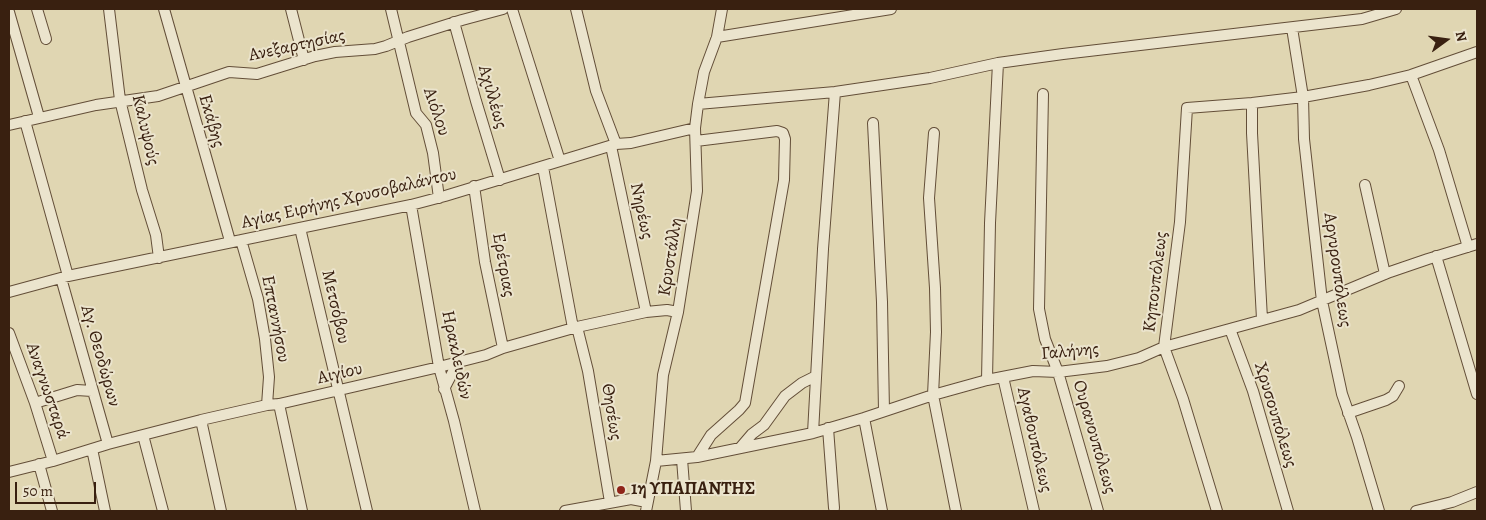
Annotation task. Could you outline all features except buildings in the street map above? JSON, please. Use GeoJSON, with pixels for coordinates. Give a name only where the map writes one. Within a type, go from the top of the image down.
{"type":"FeatureCollection","features":[{"type":"Feature","properties":{"kind":"street"},"geometry":{"type":"LineString","coordinates":[[37,9],[46,39]]}},
{"type":"Feature","properties":{"kind":"street","name":"Καλυψούς"},"geometry":{"type":"LineString","coordinates":[[109,9],[120,100],[142,190],[156,235],[158,258]]}},
{"type":"Feature","properties":{"kind":"street","name":"Εκάβης"},"geometry":{"type":"LineString","coordinates":[[164,9],[179,60],[184,86],[230,241]]}},
{"type":"Feature","properties":{"kind":"street"},"geometry":{"type":"LineString","coordinates":[[291,9],[304,60]]}},
{"type":"Feature","properties":{"kind":"street","name":"Αιόλου"},"geometry":{"type":"LineString","coordinates":[[391,9],[416,113],[426,125],[439,198]]}},
{"type":"Feature","properties":{"kind":"street","name":"Ανεξαρτησίας"},"geometry":{"type":"LineString","coordinates":[[9,125],[120,100],[158,96],[229,72],[257,74],[335,52],[374,49],[487,11],[503,9]]}},
{"type":"Feature","properties":{"kind":"street"},"geometry":{"type":"LineString","coordinates":[[512,9],[560,161]]}},
{"type":"Feature","properties":{"kind":"street","name":"Νηρέως"},"geometry":{"type":"LineString","coordinates":[[576,9],[596,92],[613,145],[646,312]]}},
{"type":"Feature","properties":{"kind":"street","name":"Κρυστάλλη"},"geometry":{"type":"LineString","coordinates":[[646,506],[656,461],[663,375],[678,312],[697,191],[695,128],[698,104],[704,72],[717,37],[722,9]]}},
{"type":"Feature","properties":{"kind":"street"},"geometry":{"type":"LineString","coordinates":[[717,37],[891,9]]}},
{"type":"Feature","properties":{"kind":"street"},"geometry":{"type":"LineString","coordinates":[[698,104],[835,92],[930,78],[998,64],[1063,54],[1362,19],[1396,9]]}},
{"type":"Feature","properties":{"kind":"street"},"geometry":{"type":"LineString","coordinates":[[9,12],[39,117]]}},
{"type":"Feature","properties":{"kind":"street","name":"Αχιλλέως"},"geometry":{"type":"LineString","coordinates":[[454,22],[500,180]]}},
{"type":"Feature","properties":{"kind":"street","name":"Αργυρουπόλεως"},"geometry":{"type":"LineString","coordinates":[[1292,28],[1303,97],[1304,139],[1322,301],[1348,413],[1379,511]]}},
{"type":"Feature","properties":{"kind":"street"},"geometry":{"type":"LineString","coordinates":[[1262,319],[1252,103],[1303,97],[1369,85],[1411,74],[1477,52]]}},
{"type":"Feature","properties":{"kind":"street"},"geometry":{"type":"LineString","coordinates":[[987,380],[990,223],[998,64]]}},
{"type":"Feature","properties":{"kind":"street"},"geometry":{"type":"LineString","coordinates":[[1411,74],[1472,246]]}},
{"type":"Feature","properties":{"kind":"street"},"geometry":{"type":"LineString","coordinates":[[813,432],[823,249],[835,92]]}},
{"type":"Feature","properties":{"kind":"street","name":"Ουρανουπόλεως"},"geometry":{"type":"LineString","coordinates":[[1043,94],[1039,309],[1045,339],[1058,372],[1098,511]]}},
{"type":"Feature","properties":{"kind":"street","name":"Κηπουπόλεως"},"geometry":{"type":"LineString","coordinates":[[1217,511],[1183,399],[1164,347],[1180,222],[1187,108],[1252,103]]}},
{"type":"Feature","properties":{"kind":"street","name":"Αγ. Θεοδώρων"},"geometry":{"type":"LineString","coordinates":[[25,121],[92,390],[108,444]]}},
{"type":"Feature","properties":{"kind":"street"},"geometry":{"type":"LineString","coordinates":[[873,123],[882,302],[884,411]]}},
{"type":"Feature","properties":{"kind":"street","name":"Αγίας Ειρήνης Χρυσοβαλάντου"},"geometry":{"type":"LineString","coordinates":[[9,292],[64,277],[230,241],[411,205],[613,145],[631,143],[695,128]]}},
{"type":"Feature","properties":{"kind":"street"},"geometry":{"type":"LineString","coordinates":[[696,141],[777,131],[783,133],[786,139],[784,180],[745,403],[711,435],[697,457]]}},
{"type":"Feature","properties":{"kind":"street"},"geometry":{"type":"LineString","coordinates":[[934,133],[929,198],[936,332],[933,395],[956,511]]}},
{"type":"Feature","properties":{"kind":"street","name":"Θησέως"},"geometry":{"type":"LineString","coordinates":[[543,167],[575,328],[588,371],[610,502]]}},
{"type":"Feature","properties":{"kind":"street"},"geometry":{"type":"LineString","coordinates":[[1365,185],[1385,274]]}},
{"type":"Feature","properties":{"kind":"street","name":"Ερέτριας"},"geometry":{"type":"LineString","coordinates":[[474,186],[485,262],[503,348]]}},
{"type":"Feature","properties":{"kind":"street","name":"Ηρακλειδών"},"geometry":{"type":"LineString","coordinates":[[411,205],[439,367],[475,511]]}},
{"type":"Feature","properties":{"kind":"street","name":"Μετσόβου"},"geometry":{"type":"LineString","coordinates":[[300,228],[367,511]]}},
{"type":"Feature","properties":{"kind":"street","name":"Επταννήσου"},"geometry":{"type":"LineString","coordinates":[[241,240],[258,299],[265,339],[269,377],[267,405]]}},
{"type":"Feature","properties":{"kind":"street","name":"Γαλήνης"},"geometry":{"type":"LineString","coordinates":[[656,461],[697,457],[813,432],[987,380],[1032,372],[1058,372],[1107,366],[1139,358],[1164,347],[1299,310],[1385,274],[1436,256],[1472,246]]}},
{"type":"Feature","properties":{"kind":"street"},"geometry":{"type":"LineString","coordinates":[[1436,256],[1477,394]]}},
{"type":"Feature","properties":{"kind":"street","name":"Αιγίου"},"geometry":{"type":"LineString","coordinates":[[9,472],[201,420],[439,367],[575,328],[646,312],[678,312]]}},
{"type":"Feature","properties":{"kind":"street","name":"Χρυσουπόλεως"},"geometry":{"type":"LineString","coordinates":[[1230,329],[1253,391],[1288,511]]}},
{"type":"Feature","properties":{"kind":"street","name":"Αναγνωσταρά"},"geometry":{"type":"LineString","coordinates":[[9,333],[35,403],[53,461]]}},
{"type":"Feature","properties":{"kind":"street"},"geometry":{"type":"LineString","coordinates":[[444,389],[458,362]]}},
{"type":"Feature","properties":{"kind":"street"},"geometry":{"type":"LineString","coordinates":[[740,448],[752,434],[764,425],[785,396],[802,383],[816,376]]}},
{"type":"Feature","properties":{"kind":"street","name":"Αγαθουπόλεως"},"geometry":{"type":"LineString","coordinates":[[1003,377],[1034,511]]}},
{"type":"Feature","properties":{"kind":"street"},"geometry":{"type":"LineString","coordinates":[[1348,413],[1386,400],[1393,396],[1399,386]]}},
{"type":"Feature","properties":{"kind":"street"},"geometry":{"type":"LineString","coordinates":[[35,403],[77,390],[92,390]]}},
{"type":"Feature","properties":{"kind":"street"},"geometry":{"type":"LineString","coordinates":[[279,404],[302,511]]}},
{"type":"Feature","properties":{"kind":"street"},"geometry":{"type":"LineString","coordinates":[[864,418],[882,511]]}},
{"type":"Feature","properties":{"kind":"street"},"geometry":{"type":"LineString","coordinates":[[201,420],[221,511]]}},
{"type":"Feature","properties":{"kind":"street"},"geometry":{"type":"LineString","coordinates":[[828,428],[834,508]]}},
{"type":"Feature","properties":{"kind":"street"},"geometry":{"type":"LineString","coordinates":[[143,435],[163,511]]}},
{"type":"Feature","properties":{"kind":"street"},"geometry":{"type":"LineString","coordinates":[[92,449],[105,511]]}},
{"type":"Feature","properties":{"kind":"street"},"geometry":{"type":"LineString","coordinates":[[682,459],[686,511]]}},
{"type":"Feature","properties":{"kind":"street","name":"Αναγνωσταρά"},"geometry":{"type":"LineString","coordinates":[[39,464],[52,511]]}},
{"type":"Feature","properties":{"kind":"street"},"geometry":{"type":"LineString","coordinates":[[1416,511],[1452,502],[1477,492]]}},
{"type":"Feature","properties":{"kind":"street"},"geometry":{"type":"LineString","coordinates":[[565,511],[631,499],[646,506]]}},
{"type":"Feature","properties":{"kind":"place","name":"1η ΥΠΑΠΑΝΤΗΣ"},"geometry":{"type":"Point","coordinates":[621,490]}}]}
